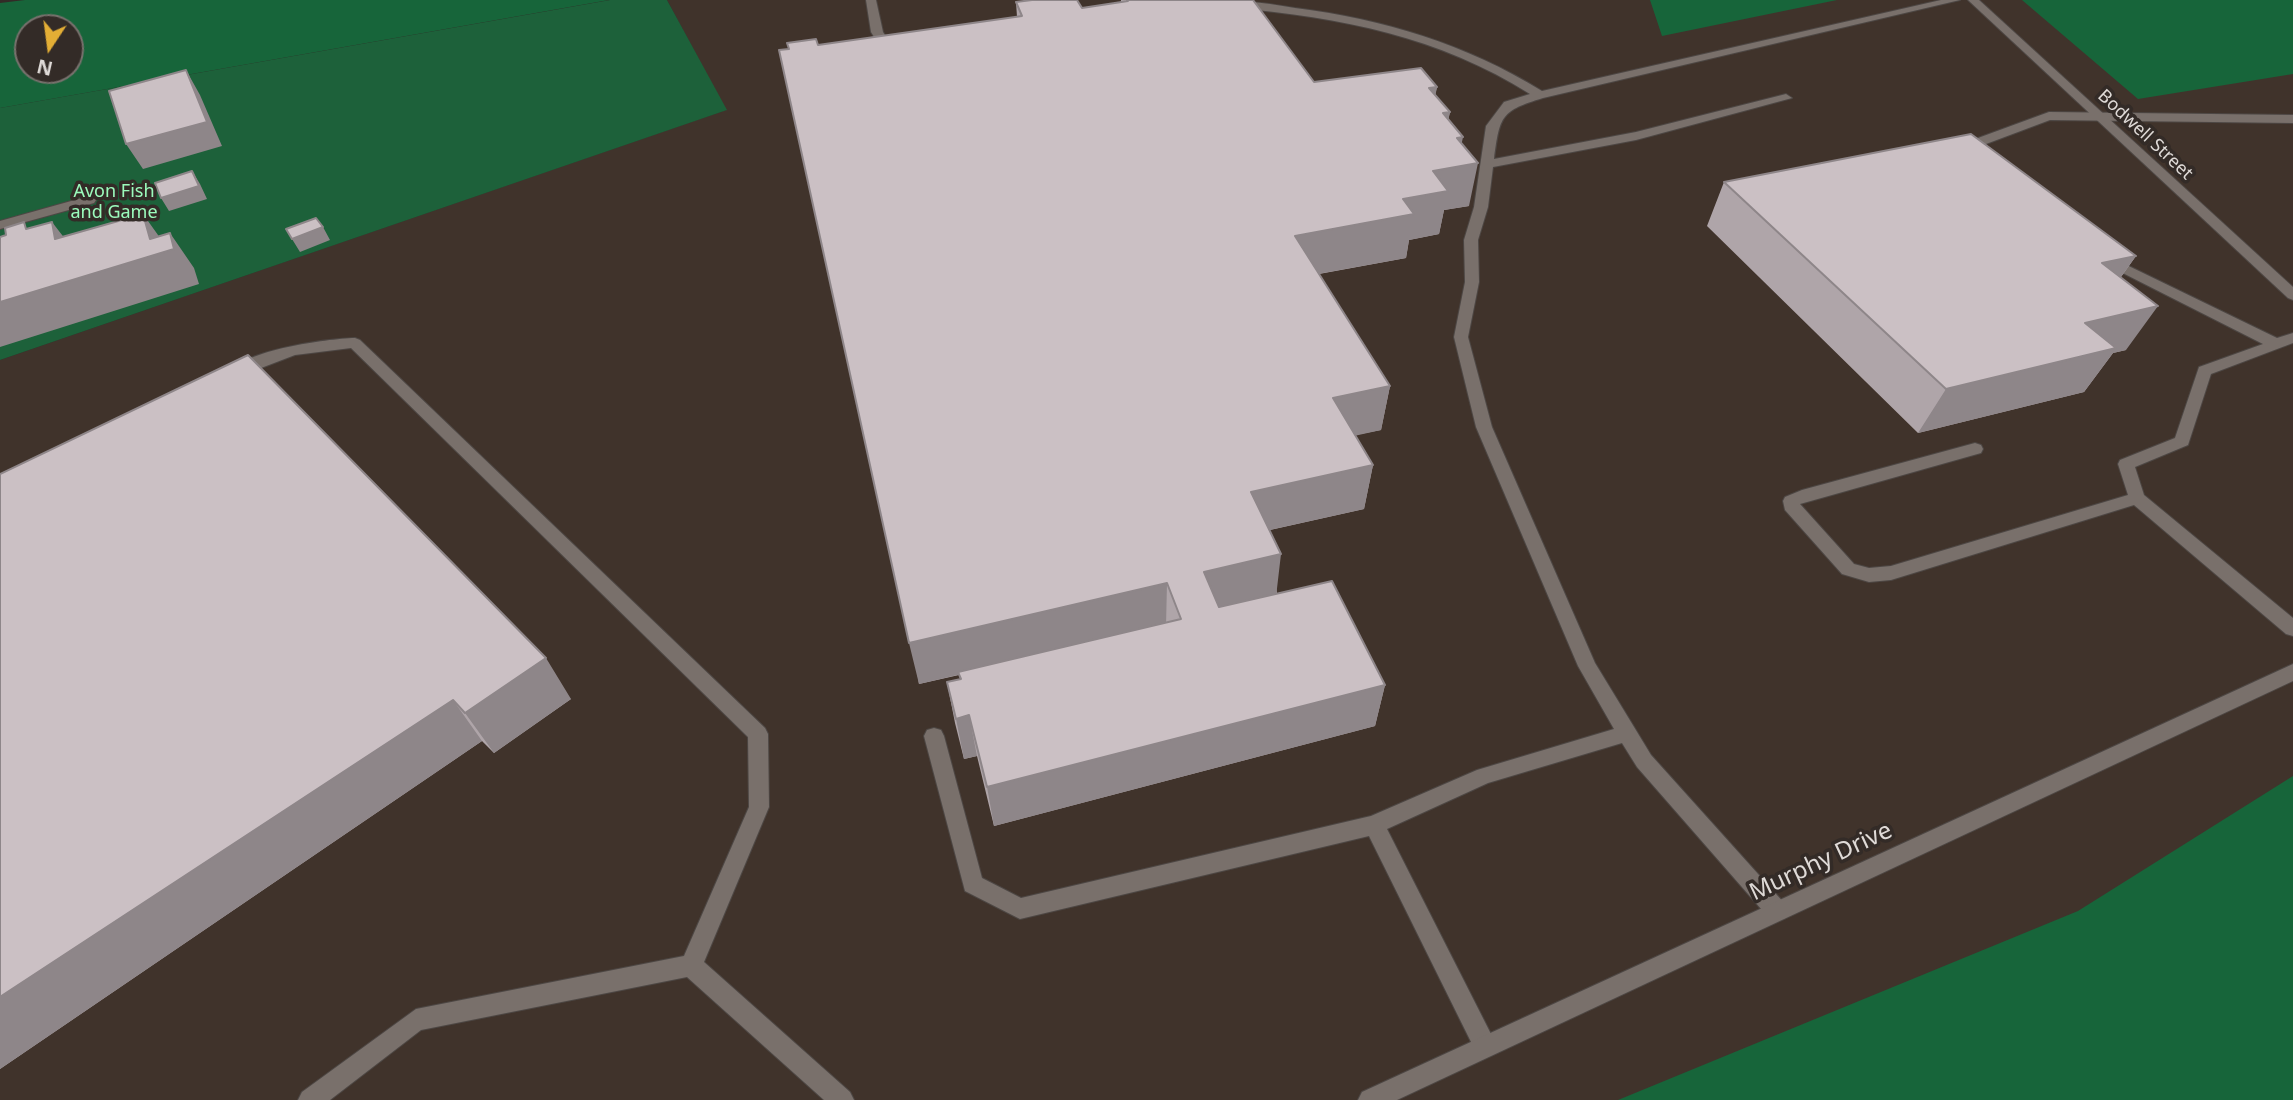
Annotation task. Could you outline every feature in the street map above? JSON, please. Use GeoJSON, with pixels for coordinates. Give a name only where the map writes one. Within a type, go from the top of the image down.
{"type":"FeatureCollection","features":[{"type":"Feature","properties":{"kind":"street"},"geometry":{"type":"LineString","coordinates":[[871,0],[877,32],[885,46],[909,43]]}},
{"type":"Feature","properties":{"kind":"street"},"geometry":{"type":"LineString","coordinates":[[1777,911],[1644,761],[1626,733],[1587,666],[1484,427],[1461,337],[1472,282],[1471,240],[1481,207],[1492,126],[1508,105],[1540,95],[1955,0]]}},
{"type":"Feature","properties":{"kind":"street","name":"Bodwell Street"},"geometry":{"type":"LineString","coordinates":[[1973,0],[2293,295]]}},
{"type":"Feature","properties":{"kind":"street"},"geometry":{"type":"LineString","coordinates":[[1219,4],[1291,9],[1405,31],[1511,75],[1540,95]]}},
{"type":"Feature","properties":{"kind":"street"},"geometry":{"type":"LineString","coordinates":[[1487,163],[1636,136],[1786,98]]}},
{"type":"Feature","properties":{"kind":"street"},"geometry":{"type":"LineString","coordinates":[[1978,166],[1970,156],[1982,141],[2049,116],[2293,119]]}},
{"type":"Feature","properties":{"kind":"street"},"geometry":{"type":"LineString","coordinates":[[0,225],[89,200]]}},
{"type":"Feature","properties":{"kind":"street"},"geometry":{"type":"LineString","coordinates":[[2094,253],[2276,344]]}},
{"type":"Feature","properties":{"kind":"street"},"geometry":{"type":"LineString","coordinates":[[2293,338],[2204,371],[2182,441],[2126,464],[2137,498],[2293,629]]}},
{"type":"Feature","properties":{"kind":"street"},"geometry":{"type":"LineString","coordinates":[[214,384],[275,356],[322,343],[355,343],[758,734],[759,807],[691,965]]}},
{"type":"Feature","properties":{"kind":"street"},"geometry":{"type":"LineString","coordinates":[[1975,449],[1808,494],[1791,501],[1794,510],[1848,569],[1869,576],[1891,573],[2137,498]]}},
{"type":"Feature","properties":{"kind":"street","name":"Murphy Drive"},"geometry":{"type":"LineString","coordinates":[[1370,1100],[2293,672]]}},
{"type":"Feature","properties":{"kind":"street"},"geometry":{"type":"LineString","coordinates":[[934,736],[973,884],[1020,909],[1374,825],[1485,776],[1626,733]]}},
{"type":"Feature","properties":{"kind":"street"},"geometry":{"type":"LineString","coordinates":[[1374,825],[1485,1046]]}},
{"type":"Feature","properties":{"kind":"street"},"geometry":{"type":"LineString","coordinates":[[310,1100],[416,1020],[691,965]]}},
{"type":"Feature","properties":{"kind":"street"},"geometry":{"type":"LineString","coordinates":[[691,965],[842,1100]]}},
{"type":"Feature","properties":{"kind":"shaded area"},"geometry":{"type":"Polygon","coordinates":[[[667,0],[2293,0],[2293,1100],[0,1100],[0,360],[726,110],[667,0]]]}},
{"type":"Feature","properties":{"kind":"green space"},"geometry":{"type":"Polygon","coordinates":[[[25,0],[609,0],[0,108],[0,3],[25,0]]]}},
{"type":"Feature","properties":{"kind":"green space","name":"Avon Fish and Game"},"geometry":{"type":"Polygon","coordinates":[[[610,0],[667,0],[727,110],[0,360],[0,108],[610,0]]]}},
{"type":"Feature","properties":{"kind":"green space"},"geometry":{"type":"Polygon","coordinates":[[[1650,0],[1837,0],[1662,36],[1650,0]]]}},
{"type":"Feature","properties":{"kind":"green space"},"geometry":{"type":"Polygon","coordinates":[[[2022,0],[2293,0],[2293,74],[2138,99],[2022,0]]]}},
{"type":"Feature","properties":{"kind":"green space"},"geometry":{"type":"Polygon","coordinates":[[[2293,776],[2293,1100],[1618,1100],[2078,911],[2293,776]]]}},
{"type":"Feature","properties":{"kind":"building"},"geometry":{"type":"Polygon","coordinates":[[[1077,0],[1082,8],[1127,0],[1253,0],[1314,82],[1421,68],[1437,87],[1429,88],[1450,112],[1443,113],[1463,137],[1457,138],[1478,163],[1433,171],[1448,191],[1403,199],[1414,214],[1295,236],[1390,386],[1333,398],[1373,465],[1251,492],[1281,554],[1204,572],[1219,607],[1332,581],[1385,685],[987,787],[969,715],[956,719],[947,682],[961,679],[958,672],[1181,619],[1167,583],[909,643],[779,50],[789,49],[787,43],[816,39],[818,45],[1022,16],[1016,2],[1077,0]]]}},
{"type":"Feature","properties":{"kind":"building"},"geometry":{"type":"Polygon","coordinates":[[[186,70],[207,122],[126,144],[109,91],[186,70]]]}},
{"type":"Feature","properties":{"kind":"building"},"geometry":{"type":"Polygon","coordinates":[[[1971,134],[2136,256],[2102,263],[2158,306],[2085,323],[2116,348],[1946,389],[1724,182],[1971,134]]]}},
{"type":"Feature","properties":{"kind":"building"},"geometry":{"type":"Polygon","coordinates":[[[192,171],[199,186],[161,198],[155,183],[192,171]]]}},
{"type":"Feature","properties":{"kind":"building"},"geometry":{"type":"Polygon","coordinates":[[[143,214],[150,239],[170,233],[174,249],[0,302],[0,237],[6,235],[5,228],[24,222],[26,229],[52,222],[55,239],[143,214]]]}},
{"type":"Feature","properties":{"kind":"building"},"geometry":{"type":"Polygon","coordinates":[[[316,218],[323,227],[292,239],[286,229],[316,218]]]}},
{"type":"Feature","properties":{"kind":"building"},"geometry":{"type":"Polygon","coordinates":[[[248,355],[546,658],[465,713],[453,700],[0,997],[0,474],[248,355]]]}}]}
